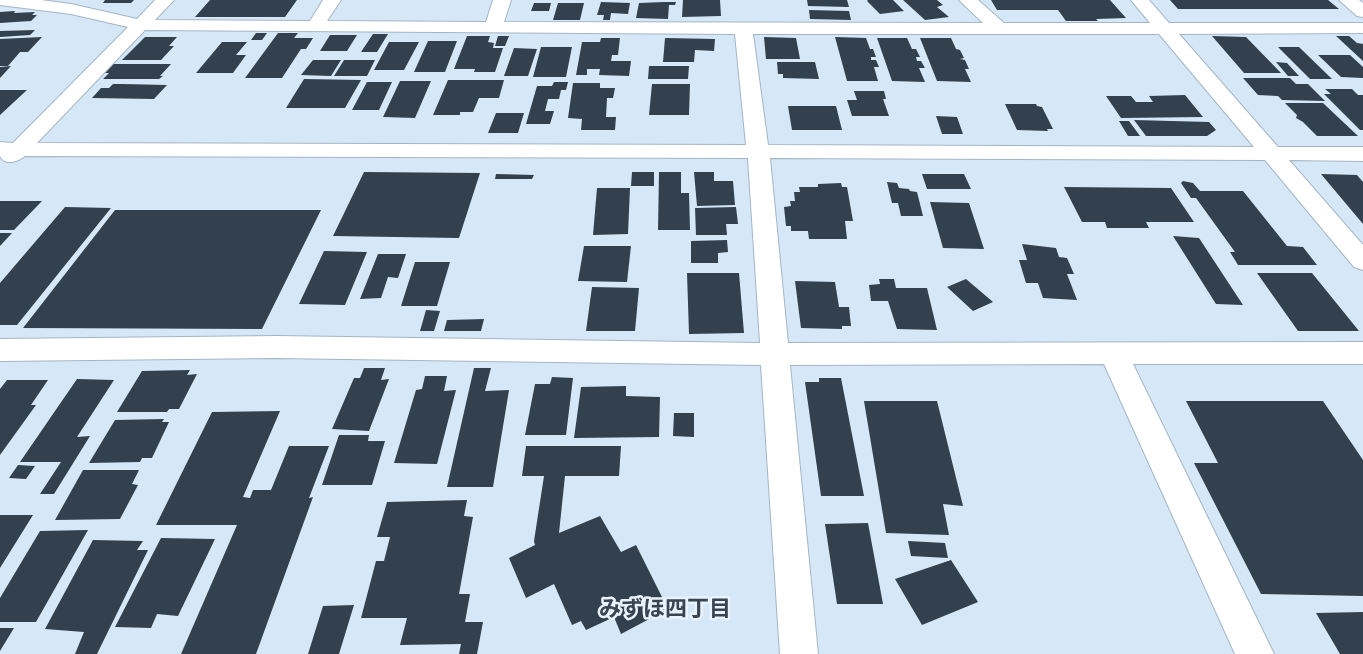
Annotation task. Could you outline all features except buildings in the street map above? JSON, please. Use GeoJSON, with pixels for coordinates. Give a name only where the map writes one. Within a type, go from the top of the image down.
{"type":"FeatureCollection","features":[{"type":"Feature","properties":{"kind":"street"},"geometry":{"type":"LineString","coordinates":[[0,0],[71,8],[141,25],[743,29],[1363,28]]}},
{"type":"Feature","properties":{"kind":"street"},"geometry":{"type":"LineString","coordinates":[[0,168],[9,149],[141,25],[165,0]]}},
{"type":"Feature","properties":{"kind":"street"},"geometry":{"type":"LineString","coordinates":[[315,26],[332,0]]}},
{"type":"Feature","properties":{"kind":"street"},"geometry":{"type":"LineString","coordinates":[[493,27],[502,0]]}},
{"type":"Feature","properties":{"kind":"street"},"geometry":{"type":"LineString","coordinates":[[968,0],[1000,28]]}},
{"type":"Feature","properties":{"kind":"street"},"geometry":{"type":"LineString","coordinates":[[1140,0],[1363,261]]}},
{"type":"Feature","properties":{"kind":"street"},"geometry":{"type":"LineString","coordinates":[[1348,0],[1363,12]]}},
{"type":"Feature","properties":{"kind":"street"},"geometry":{"type":"LineString","coordinates":[[743,29],[758,151],[799,654]]}},
{"type":"Feature","properties":{"kind":"street"},"geometry":{"type":"LineString","coordinates":[[9,149],[1363,154]]}},
{"type":"Feature","properties":{"kind":"street"},"geometry":{"type":"LineString","coordinates":[[0,350],[276,347],[774,354],[1363,353]]}},
{"type":"Feature","properties":{"kind":"street"},"geometry":{"type":"LineString","coordinates":[[1113,354],[1255,654]]}},
{"type":"Feature","properties":{"kind":"district","name":"みずほ四丁目"},"geometry":{"type":"Point","coordinates":[665,610]}}]}
